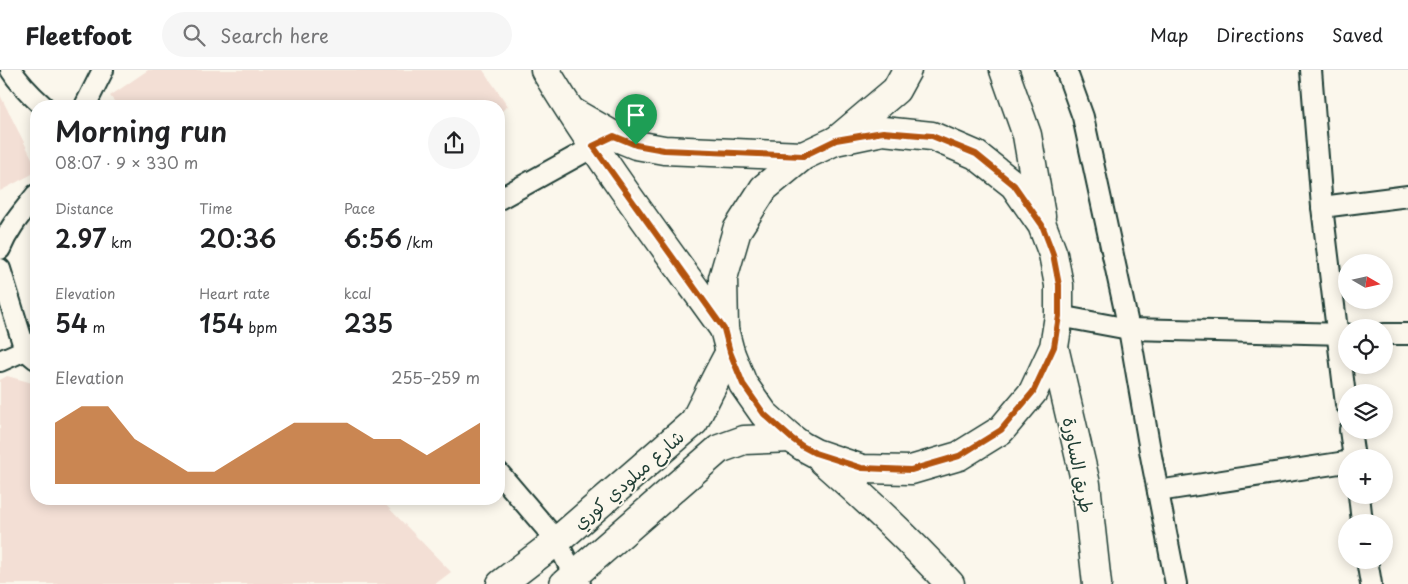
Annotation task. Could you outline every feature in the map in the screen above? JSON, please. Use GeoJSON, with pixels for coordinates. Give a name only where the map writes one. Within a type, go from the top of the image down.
{"type":"FeatureCollection","features":[{"type":"Feature","properties":{"kind":"main road"},"geometry":{"type":"LineString","coordinates":[[545,70],[569,109],[604,141],[727,341],[743,384],[764,414],[791,438],[815,453],[871,504],[950,584]]}},
{"type":"Feature","properties":{"kind":"main road"},"geometry":{"type":"LineString","coordinates":[[727,341],[723,278],[737,230],[764,188],[803,156],[836,140],[896,90],[907,70]]}},
{"type":"Feature","properties":{"kind":"main road"},"geometry":{"type":"LineString","coordinates":[[815,453],[862,468],[911,470],[959,456],[1001,430],[1033,392],[1054,347],[1059,316],[1059,285],[1053,254],[1042,225],[1027,135],[1004,70]]}},
{"type":"Feature","properties":{"kind":"main road"},"geometry":{"type":"LineString","coordinates":[[836,140],[883,132],[932,136],[976,154],[1014,185],[1042,225]]}},
{"type":"Feature","properties":{"kind":"main road"},"geometry":{"type":"LineString","coordinates":[[604,141],[664,150],[803,156]]}},
{"type":"Feature","properties":{"kind":"main road","name":"شارع ميلودي كوري"},"geometry":{"type":"LineString","coordinates":[[501,584],[557,541],[694,422],[708,396],[727,341]]}},
{"type":"Feature","properties":{"kind":"main road","name":"طريق الساورة"},"geometry":{"type":"LineString","coordinates":[[1054,347],[1086,484],[1097,584]]}},
{"type":"Feature","properties":{"kind":"main road"},"geometry":{"type":"LineString","coordinates":[[573,581],[720,449],[744,440],[791,438]]}},
{"type":"Feature","properties":{"kind":"street"},"geometry":{"type":"LineString","coordinates":[[11,70],[37,100]]}},
{"type":"Feature","properties":{"kind":"street"},"geometry":{"type":"LineString","coordinates":[[88,100],[103,70]]}},
{"type":"Feature","properties":{"kind":"street"},"geometry":{"type":"LineString","coordinates":[[1066,70],[1083,116],[1129,330],[1176,584]]}},
{"type":"Feature","properties":{"kind":"street"},"geometry":{"type":"LineString","coordinates":[[1311,70],[1322,207],[1340,319]]}},
{"type":"Feature","properties":{"kind":"street"},"geometry":{"type":"LineString","coordinates":[[505,196],[604,141]]}},
{"type":"Feature","properties":{"kind":"street"},"geometry":{"type":"LineString","coordinates":[[1322,207],[1408,196]]}},
{"type":"Feature","properties":{"kind":"street"},"geometry":{"type":"LineString","coordinates":[[0,249],[6,234],[30,202]]}},
{"type":"Feature","properties":{"kind":"street"},"geometry":{"type":"LineString","coordinates":[[0,269],[30,354],[0,361]]}},
{"type":"Feature","properties":{"kind":"street"},"geometry":{"type":"LineString","coordinates":[[1059,316],[1129,330],[1338,334]]}},
{"type":"Feature","properties":{"kind":"street"},"geometry":{"type":"LineString","coordinates":[[1393,334],[1408,334]]}},
{"type":"Feature","properties":{"kind":"street"},"geometry":{"type":"LineString","coordinates":[[1158,491],[1338,463]]}},
{"type":"Feature","properties":{"kind":"street"},"geometry":{"type":"LineString","coordinates":[[505,480],[557,541],[573,581]]}},
{"type":"Feature","properties":{"kind":"street"},"geometry":{"type":"LineString","coordinates":[[1368,569],[1371,584]]}},
{"type":"Feature","properties":{"kind":"shaded area"},"geometry":{"type":"Polygon","coordinates":[[[148,70],[483,70],[504,100],[113,100],[110,96],[148,70]]]}},
{"type":"Feature","properties":{"kind":"shaded area"},"geometry":{"type":"Polygon","coordinates":[[[0,95],[30,154],[30,175],[0,191],[0,95]]]}},
{"type":"Feature","properties":{"kind":"shaded area"},"geometry":{"type":"Polygon","coordinates":[[[7,376],[30,382],[30,505],[386,505],[451,572],[435,584],[0,584],[0,380],[7,376]]]}},
{"type":"Feature","properties":{"kind":"route"},"geometry":{"type":"LineString","coordinates":[[883,132],[932,136],[976,154],[1014,185],[1042,225],[1053,254],[1059,285],[1059,316],[1054,347],[1033,392],[1001,430],[959,456],[911,470],[862,468],[815,453],[802,446],[764,414],[743,384],[730,352],[724,329],[593,146],[614,136],[636,145],[664,150],[803,156],[836,140],[883,132]]}}]}
